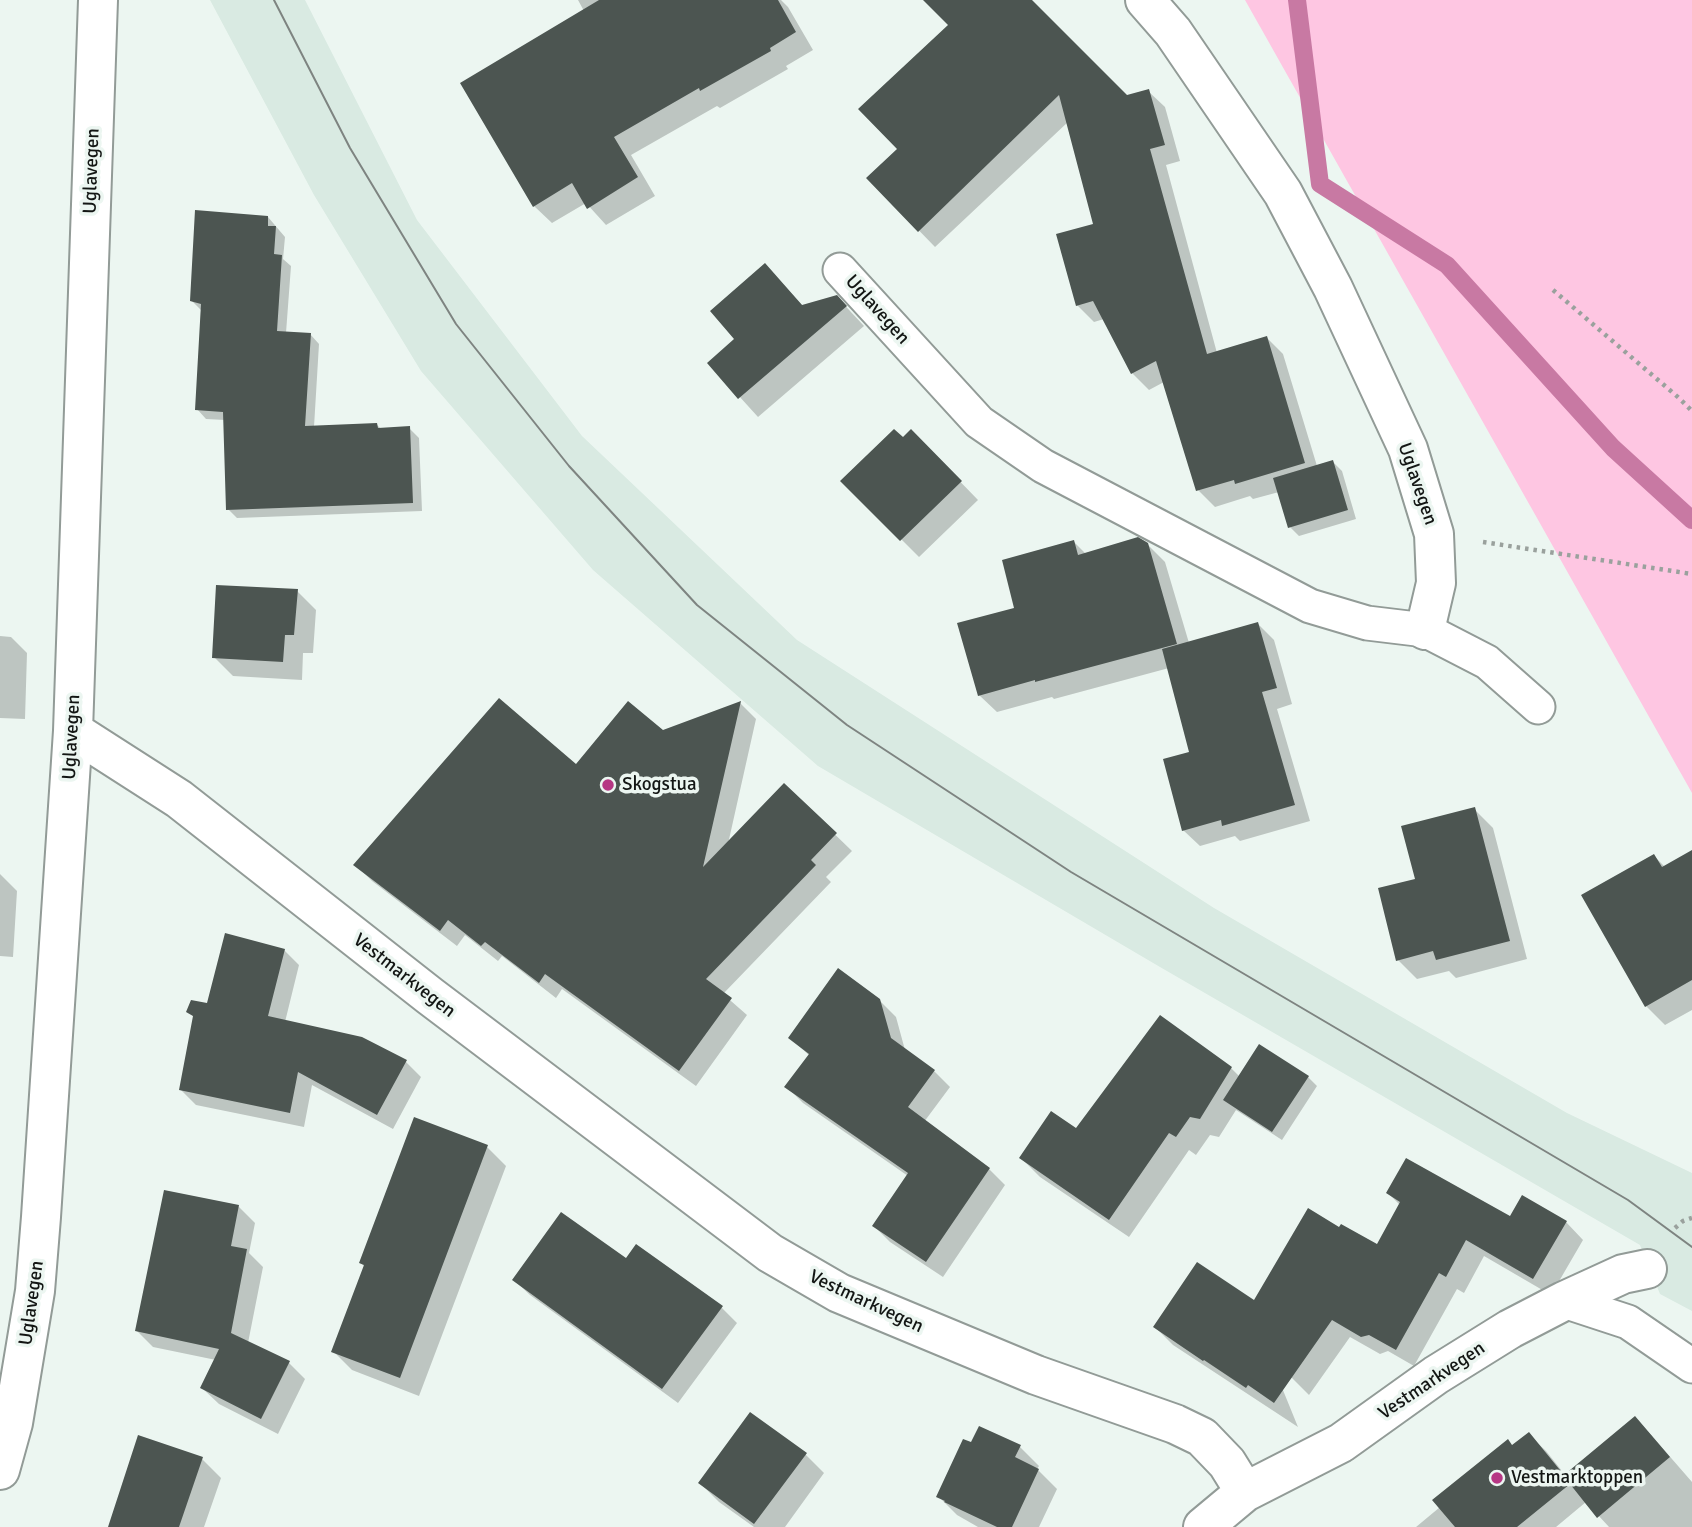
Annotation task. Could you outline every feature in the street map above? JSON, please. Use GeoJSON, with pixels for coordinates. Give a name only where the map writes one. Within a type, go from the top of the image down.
{"type":"FeatureCollection","features":[{"type":"Feature","properties":{"kind":"street","name":"Uglavegen"},"geometry":{"type":"LineString","coordinates":[[0,1470],[13,1423],[35,1291],[73,732],[98,0]]}},
{"type":"Feature","properties":{"kind":"street","name":"Uglavegen"},"geometry":{"type":"LineString","coordinates":[[1144,0],[1173,32],[1283,193],[1333,288],[1408,450],[1434,534],[1436,583],[1425,630]]}},
{"type":"Feature","properties":{"kind":"street","name":"Vestmarkvegen"},"geometry":{"type":"LineString","coordinates":[[73,732],[179,799],[430,996],[770,1253],[839,1293],[1037,1376],[1175,1424],[1202,1437],[1227,1463],[1245,1492],[1341,1443],[1436,1375],[1510,1329],[1623,1274],[1647,1269]]}},
{"type":"Feature","properties":{"kind":"street"},"geometry":{"type":"LineString","coordinates":[[1203,1527],[1245,1492]]}},
{"type":"Feature","properties":{"kind":"lane","name":"Uglavegen"},"geometry":{"type":"LineString","coordinates":[[840,270],[978,422],[1043,466],[1310,606],[1367,623],[1425,630]]}},
{"type":"Feature","properties":{"kind":"lane"},"geometry":{"type":"LineString","coordinates":[[1425,630],[1487,662],[1538,707]]}},
{"type":"Feature","properties":{"kind":"lane"},"geometry":{"type":"LineString","coordinates":[[1564,1301],[1628,1322],[1692,1366]]}},
{"type":"Feature","properties":{"kind":"path"},"geometry":{"type":"LineString","coordinates":[[1553,290],[1692,411]]}},
{"type":"Feature","properties":{"kind":"path"},"geometry":{"type":"LineString","coordinates":[[1434,534],[1692,574]]}},
{"type":"Feature","properties":{"kind":"shaded area"},"geometry":{"type":"Polygon","coordinates":[[[210,0],[305,0],[417,220],[582,436],[797,640],[1214,908],[1567,1113],[1692,1173],[1692,1311],[1660,1294],[1640,1245],[818,766],[593,570],[421,371],[314,195],[210,0]]]}},
{"type":"Feature","properties":{"kind":"shaded area"},"geometry":{"type":"Polygon","coordinates":[[[1245,0],[1692,0],[1692,793],[1245,0]]]}},
{"type":"Feature","properties":{"kind":"building"},"geometry":{"type":"Polygon","coordinates":[[[599,0],[778,0],[796,32],[770,48],[771,51],[700,91],[699,88],[614,137],[638,177],[587,209],[572,183],[533,207],[460,83],[599,0]]]}},
{"type":"Feature","properties":{"kind":"building"},"geometry":{"type":"Polygon","coordinates":[[[923,0],[1032,0],[1127,95],[1149,89],[1165,145],[1150,149],[1207,354],[1267,336],[1305,463],[1235,484],[1234,480],[1196,491],[1156,361],[1131,374],[1093,301],[1076,306],[1056,234],[1093,224],[1059,95],[918,232],[866,178],[897,149],[858,109],[948,25],[923,0]]]}},
{"type":"Feature","properties":{"kind":"building"},"geometry":{"type":"Polygon","coordinates":[[[195,210],[268,216],[268,226],[276,226],[274,254],[282,255],[277,331],[311,333],[305,426],[377,423],[378,428],[410,426],[413,503],[226,510],[223,412],[195,410],[201,304],[190,301],[195,210]]]}},
{"type":"Feature","properties":{"kind":"building"},"geometry":{"type":"Polygon","coordinates":[[[765,263],[802,305],[837,295],[847,306],[738,399],[707,363],[734,339],[710,311],[765,263]]]}},
{"type":"Feature","properties":{"kind":"building"},"geometry":{"type":"Polygon","coordinates":[[[894,429],[903,437],[911,429],[962,481],[900,541],[840,481],[894,429]]]}},
{"type":"Feature","properties":{"kind":"building"},"geometry":{"type":"Polygon","coordinates":[[[1333,460],[1348,510],[1288,528],[1273,478],[1333,460]]]}},
{"type":"Feature","properties":{"kind":"building"},"geometry":{"type":"Polygon","coordinates":[[[1138,537],[1148,543],[1177,644],[978,696],[957,623],[1014,608],[1002,560],[1074,540],[1078,555],[1138,537]]]}},
{"type":"Feature","properties":{"kind":"building"},"geometry":{"type":"Polygon","coordinates":[[[216,585],[298,589],[294,635],[285,635],[283,662],[212,658],[216,585]]]}},
{"type":"Feature","properties":{"kind":"building"},"geometry":{"type":"Polygon","coordinates":[[[1258,622],[1277,688],[1262,692],[1295,805],[1222,826],[1221,820],[1182,831],[1163,759],[1189,752],[1162,649],[1258,622]]]}},
{"type":"Feature","properties":{"kind":"building"},"geometry":{"type":"Polygon","coordinates":[[[499,698],[576,764],[628,701],[663,730],[741,701],[703,867],[784,783],[837,833],[811,860],[816,865],[706,979],[732,998],[679,1071],[545,974],[539,983],[485,942],[481,946],[448,920],[440,931],[353,865],[499,698]]]}},
{"type":"Feature","properties":{"kind":"building"},"geometry":{"type":"Polygon","coordinates":[[[1475,807],[1510,941],[1436,960],[1433,951],[1396,961],[1378,888],[1415,879],[1401,826],[1475,807]]]}},
{"type":"Feature","properties":{"kind":"building"},"geometry":{"type":"Polygon","coordinates":[[[1692,850],[1692,980],[1645,1007],[1581,895],[1654,854],[1662,867],[1692,850]]]}},
{"type":"Feature","properties":{"kind":"building"},"geometry":{"type":"Polygon","coordinates":[[[225,933],[285,949],[268,1016],[362,1037],[407,1060],[377,1115],[298,1072],[290,1113],[179,1090],[193,1016],[186,1012],[191,1000],[207,1003],[225,933]]]}},
{"type":"Feature","properties":{"kind":"building"},"geometry":{"type":"Polygon","coordinates":[[[838,968],[880,999],[891,1038],[935,1070],[908,1107],[990,1168],[926,1262],[872,1226],[908,1173],[784,1087],[809,1054],[788,1038],[838,968]]]}},
{"type":"Feature","properties":{"kind":"building"},"geometry":{"type":"Polygon","coordinates":[[[1160,1015],[1232,1067],[1200,1119],[1190,1117],[1176,1137],[1169,1133],[1109,1220],[1019,1158],[1051,1111],[1076,1128],[1160,1015]]]}},
{"type":"Feature","properties":{"kind":"building"},"geometry":{"type":"Polygon","coordinates":[[[1259,1044],[1309,1076],[1272,1132],[1223,1100],[1259,1044]]]}},
{"type":"Feature","properties":{"kind":"building"},"geometry":{"type":"Polygon","coordinates":[[[414,1117],[488,1145],[400,1378],[331,1352],[364,1265],[359,1263],[414,1117]]]}},
{"type":"Feature","properties":{"kind":"building"},"geometry":{"type":"Polygon","coordinates":[[[1406,1158],[1510,1216],[1522,1195],[1567,1221],[1533,1279],[1466,1240],[1446,1277],[1439,1273],[1396,1350],[1369,1335],[1361,1337],[1332,1320],[1274,1403],[1248,1385],[1246,1388],[1203,1361],[1153,1327],[1197,1262],[1254,1300],[1308,1208],[1339,1227],[1341,1224],[1377,1244],[1400,1202],[1386,1193],[1406,1158]]]}},
{"type":"Feature","properties":{"kind":"building"},"geometry":{"type":"Polygon","coordinates":[[[164,1190],[239,1205],[231,1246],[247,1249],[231,1333],[290,1361],[261,1419],[200,1388],[219,1349],[135,1331],[164,1190]]]}},
{"type":"Feature","properties":{"kind":"building"},"geometry":{"type":"Polygon","coordinates":[[[561,1212],[626,1258],[636,1244],[723,1306],[662,1389],[512,1280],[561,1212]]]}},
{"type":"Feature","properties":{"kind":"building"},"geometry":{"type":"Polygon","coordinates":[[[750,1412],[807,1453],[754,1524],[698,1483],[750,1412]]]}},
{"type":"Feature","properties":{"kind":"building"},"geometry":{"type":"Polygon","coordinates":[[[1635,1416],[1670,1457],[1597,1518],[1570,1484],[1517,1527],[1455,1527],[1432,1500],[1508,1439],[1512,1445],[1529,1432],[1564,1475],[1635,1416]]]}},
{"type":"Feature","properties":{"kind":"building"},"geometry":{"type":"Polygon","coordinates":[[[979,1426],[1021,1445],[1015,1457],[1039,1469],[1012,1527],[997,1527],[936,1497],[963,1439],[971,1442],[979,1426]]]}},
{"type":"Feature","properties":{"kind":"building"},"geometry":{"type":"Polygon","coordinates":[[[138,1435],[203,1457],[179,1527],[108,1527],[138,1435]]]}},
{"type":"Feature","properties":{"kind":"waterway"},"geometry":{"type":"LineString","coordinates":[[1297,0],[1320,184],[1447,265],[1613,448],[1692,520]]}},
{"type":"Feature","properties":{"kind":"tram line"},"geometry":{"type":"LineString","coordinates":[[274,0],[350,148],[456,324],[569,466],[697,605],[847,725],[1071,872],[1628,1200],[1692,1247]]}},
{"type":"Feature","properties":{"kind":"place","name":"Skogstua"},"geometry":{"type":"Point","coordinates":[608,785]}},
{"type":"Feature","properties":{"kind":"place","name":"Vestmarktoppen"},"geometry":{"type":"Point","coordinates":[1497,1478]}}]}
